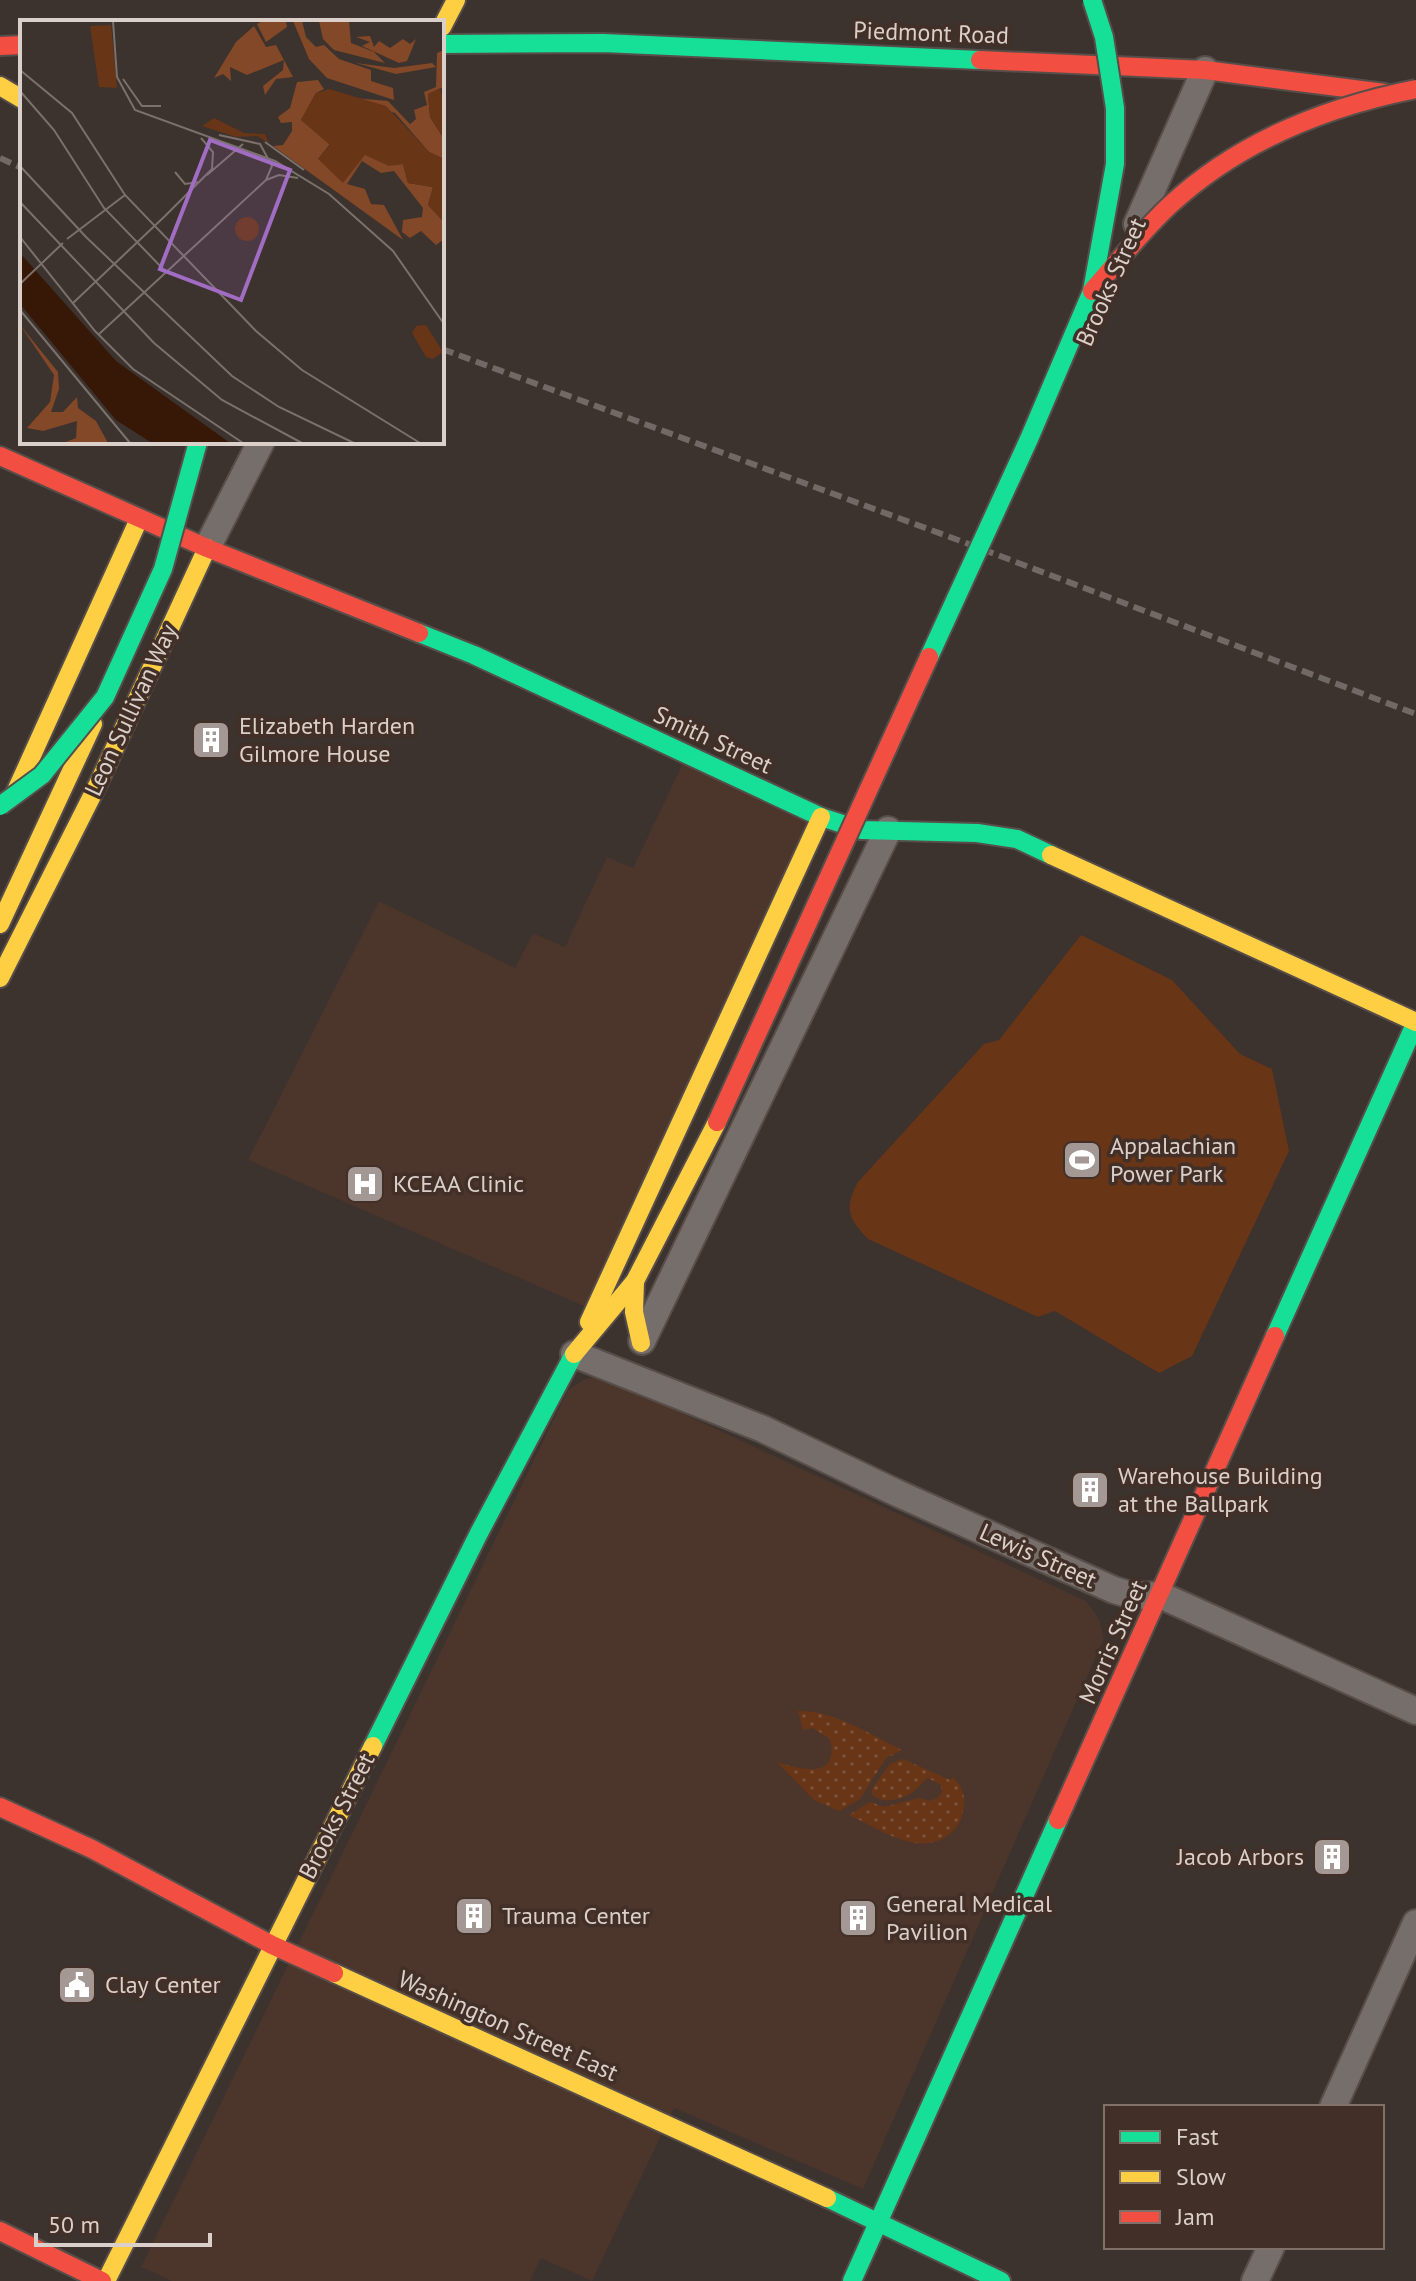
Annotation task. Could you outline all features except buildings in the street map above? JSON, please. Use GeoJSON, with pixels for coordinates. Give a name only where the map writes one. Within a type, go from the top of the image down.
{"type":"FeatureCollection","features":[{"type":"Feature","properties":{"kind":"main road"},"geometry":{"type":"LineString","coordinates":[[444,23],[456,0]]}},
{"type":"Feature","properties":{"kind":"main road"},"geometry":{"type":"LineString","coordinates":[[574,1354],[635,1281],[717,1122],[1029,439],[1092,291],[1115,164],[1115,108],[1104,37],[1092,0]]}},
{"type":"Feature","properties":{"kind":"main road","name":"Piedmont Road"},"geometry":{"type":"LineString","coordinates":[[444,44],[603,43],[1205,70],[1416,97]]}},
{"type":"Feature","properties":{"kind":"main road"},"geometry":{"type":"LineString","coordinates":[[0,46],[20,45]]}},
{"type":"Feature","properties":{"kind":"main road"},"geometry":{"type":"LineString","coordinates":[[0,86],[20,98]]}},
{"type":"Feature","properties":{"kind":"main road"},"geometry":{"type":"LineString","coordinates":[[1092,291],[1170,205],[1214,168],[1263,139],[1338,108],[1416,89]]}},
{"type":"Feature","properties":{"kind":"main road"},"geometry":{"type":"LineString","coordinates":[[163,569],[197,444]]}},
{"type":"Feature","properties":{"kind":"main road","name":"Smith Street"},"geometry":{"type":"LineString","coordinates":[[0,456],[207,548],[474,655],[821,817],[861,830],[977,833],[1017,839],[1416,1022]]}},
{"type":"Feature","properties":{"kind":"main road"},"geometry":{"type":"LineString","coordinates":[[0,924],[163,569],[200,499]]}},
{"type":"Feature","properties":{"kind":"main road"},"geometry":{"type":"LineString","coordinates":[[0,827],[139,519]]}},
{"type":"Feature","properties":{"kind":"main road","name":"Leon Sullivan Way"},"geometry":{"type":"LineString","coordinates":[[0,978],[98,784],[207,548]]}},
{"type":"Feature","properties":{"kind":"main road"},"geometry":{"type":"LineString","coordinates":[[0,806],[42,775],[105,697]]}},
{"type":"Feature","properties":{"kind":"main road"},"geometry":{"type":"LineString","coordinates":[[574,1354],[821,817]]}},
{"type":"Feature","properties":{"kind":"main road","name":"Morris Street"},"geometry":{"type":"LineString","coordinates":[[852,2281],[1416,1022]]}},
{"type":"Feature","properties":{"kind":"main road"},"geometry":{"type":"LineString","coordinates":[[635,1281],[633,1318],[641,1343]]}},
{"type":"Feature","properties":{"kind":"main road","name":"Brooks Street"},"geometry":{"type":"LineString","coordinates":[[104,2281],[479,1533],[574,1354]]}},
{"type":"Feature","properties":{"kind":"main road","name":"Washington Street East"},"geometry":{"type":"LineString","coordinates":[[0,1807],[92,1849],[272,1945],[878,2221],[1001,2281]]}},
{"type":"Feature","properties":{"kind":"main road"},"geometry":{"type":"LineString","coordinates":[[0,2231],[104,2281]]}},
{"type":"Feature","properties":{"kind":"street","name":"Brooks Street"},"geometry":{"type":"LineString","coordinates":[[1016,493],[1205,70]]}},
{"type":"Feature","properties":{"kind":"street","name":"Leon Sullivan Way"},"geometry":{"type":"LineString","coordinates":[[207,548],[260,444]]}},
{"type":"Feature","properties":{"kind":"street"},"geometry":{"type":"LineString","coordinates":[[662,1387],[641,1343],[888,830]]}},
{"type":"Feature","properties":{"kind":"street","name":"Lewis Street"},"geometry":{"type":"LineString","coordinates":[[574,1354],[763,1429],[1114,1590],[1134,1596],[1160,1595],[1416,1711]]}},
{"type":"Feature","properties":{"kind":"street"},"geometry":{"type":"LineString","coordinates":[[1334,2105],[1416,1923]]}},
{"type":"Feature","properties":{"kind":"street"},"geometry":{"type":"LineString","coordinates":[[1255,2281],[1270,2249]]}},
{"type":"Feature","properties":{"kind":"shaded area"},"geometry":{"type":"Polygon","coordinates":[[[684,761],[815,814],[586,1307],[248,1160],[379,901],[515,968],[533,933],[565,947],[607,857],[633,868],[684,761]]]}},
{"type":"Feature","properties":{"kind":"shaded area","name":"Appalachian Power Park"},"geometry":{"type":"Polygon","coordinates":[[[1081,935],[1172,980],[1240,1054],[1272,1069],[1289,1151],[1192,1356],[1159,1373],[1055,1311],[1038,1317],[868,1239],[850,1212],[858,1182],[984,1044],[999,1040],[1081,935]]]}},
{"type":"Feature","properties":{"kind":"shaded area"},"geometry":{"type":"Polygon","coordinates":[[[602,1376],[1086,1601],[1099,1619],[1104,1638],[863,2189],[674,2108],[592,2281],[541,2258],[530,2281],[172,2281],[141,2267],[568,1390],[585,1379],[602,1376]]]}},
{"type":"Feature","properties":{"kind":"shaded area"},"geometry":{"type":"Polygon","coordinates":[[[798,1711],[839,1719],[902,1750],[886,1758],[860,1799],[839,1811],[814,1800],[777,1762],[816,1769],[824,1767],[829,1761],[832,1752],[830,1739],[813,1728],[803,1730],[798,1711]]]}},
{"type":"Feature","properties":{"kind":"shaded area"},"geometry":{"type":"Polygon","coordinates":[[[903,1759],[950,1780],[953,1777],[961,1788],[964,1806],[959,1822],[950,1834],[935,1842],[910,1842],[849,1815],[870,1802],[884,1807],[919,1798],[929,1801],[938,1798],[942,1792],[941,1785],[928,1778],[899,1799],[881,1799],[872,1794],[872,1789],[890,1764],[903,1759]]]}},
{"type":"Feature","properties":{"kind":"railway"},"geometry":{"type":"LineString","coordinates":[[0,158],[20,167]]}},
{"type":"Feature","properties":{"kind":"railway"},"geometry":{"type":"LineString","coordinates":[[444,350],[1416,714]]}},
{"type":"Feature","properties":{"kind":"traffic: fast"},"geometry":{"type":"LineString","coordinates":[[929,657],[1029,439],[1092,291],[1115,164],[1115,108],[1104,37],[1092,0]]}},
{"type":"Feature","properties":{"kind":"traffic: fast"},"geometry":{"type":"LineString","coordinates":[[444,44],[603,43],[980,60]]}},
{"type":"Feature","properties":{"kind":"traffic: fast"},"geometry":{"type":"LineString","coordinates":[[0,806],[42,775],[105,697],[163,569],[197,444]]}},
{"type":"Feature","properties":{"kind":"traffic: fast"},"geometry":{"type":"LineString","coordinates":[[419,633],[474,655],[821,817],[861,830],[977,833],[1017,839],[1051,855]]}},
{"type":"Feature","properties":{"kind":"traffic: fast"},"geometry":{"type":"LineString","coordinates":[[1275,1336],[1416,1022]]}},
{"type":"Feature","properties":{"kind":"traffic: fast"},"geometry":{"type":"LineString","coordinates":[[373,1746],[479,1533],[574,1354]]}},
{"type":"Feature","properties":{"kind":"traffic: fast"},"geometry":{"type":"LineString","coordinates":[[852,2281],[1058,1820]]}},
{"type":"Feature","properties":{"kind":"traffic: fast"},"geometry":{"type":"LineString","coordinates":[[827,2198],[1001,2281]]}},
{"type":"Feature","properties":{"kind":"traffic: slow"},"geometry":{"type":"LineString","coordinates":[[444,23],[456,0]]}},
{"type":"Feature","properties":{"kind":"traffic: slow"},"geometry":{"type":"LineString","coordinates":[[0,86],[20,98]]}},
{"type":"Feature","properties":{"kind":"traffic: slow"},"geometry":{"type":"LineString","coordinates":[[15,793],[139,519]]}},
{"type":"Feature","properties":{"kind":"traffic: slow"},"geometry":{"type":"LineString","coordinates":[[0,978],[98,784],[207,548]]}},
{"type":"Feature","properties":{"kind":"traffic: slow"},"geometry":{"type":"LineString","coordinates":[[0,924],[93,724]]}},
{"type":"Feature","properties":{"kind":"traffic: slow"},"geometry":{"type":"LineString","coordinates":[[589,1322],[821,817]]}},
{"type":"Feature","properties":{"kind":"traffic: slow"},"geometry":{"type":"LineString","coordinates":[[1051,855],[1416,1022]]}},
{"type":"Feature","properties":{"kind":"traffic: slow"},"geometry":{"type":"LineString","coordinates":[[574,1354],[635,1281],[717,1122]]}},
{"type":"Feature","properties":{"kind":"traffic: slow"},"geometry":{"type":"LineString","coordinates":[[635,1281],[634,1312],[641,1343]]}},
{"type":"Feature","properties":{"kind":"traffic: slow"},"geometry":{"type":"LineString","coordinates":[[106,2281],[373,1746]]}},
{"type":"Feature","properties":{"kind":"traffic: slow"},"geometry":{"type":"LineString","coordinates":[[334,1973],[827,2198]]}},
{"type":"Feature","properties":{"kind":"traffic: jam"},"geometry":{"type":"LineString","coordinates":[[0,46],[20,45]]}},
{"type":"Feature","properties":{"kind":"traffic: jam"},"geometry":{"type":"LineString","coordinates":[[980,60],[1205,70],[1385,93]]}},
{"type":"Feature","properties":{"kind":"traffic: jam"},"geometry":{"type":"LineString","coordinates":[[1092,291],[1170,205],[1225,162],[1316,117],[1416,89]]}},
{"type":"Feature","properties":{"kind":"traffic: jam"},"geometry":{"type":"LineString","coordinates":[[0,456],[207,548],[419,633]]}},
{"type":"Feature","properties":{"kind":"traffic: jam"},"geometry":{"type":"LineString","coordinates":[[717,1122],[929,657]]}},
{"type":"Feature","properties":{"kind":"traffic: jam"},"geometry":{"type":"LineString","coordinates":[[1058,1820],[1275,1336]]}},
{"type":"Feature","properties":{"kind":"traffic: jam"},"geometry":{"type":"LineString","coordinates":[[0,1807],[92,1849],[272,1945],[334,1973]]}},
{"type":"Feature","properties":{"kind":"traffic: jam"},"geometry":{"type":"LineString","coordinates":[[0,2231],[102,2281]]}},
{"type":"Feature","properties":{"kind":"place","name":"Elizabeth Harden Gilmore House"},"geometry":{"type":"Point","coordinates":[211,740]}},
{"type":"Feature","properties":{"kind":"place","name":"Appalachian Power Park"},"geometry":{"type":"Point","coordinates":[1082,1160]}},
{"type":"Feature","properties":{"kind":"place","name":"KCEAA Clinic"},"geometry":{"type":"Point","coordinates":[365,1184]}},
{"type":"Feature","properties":{"kind":"place","name":"Warehouse Building at the Ballpark"},"geometry":{"type":"Point","coordinates":[1090,1490]}},
{"type":"Feature","properties":{"kind":"place","name":"Jacob Arbors"},"geometry":{"type":"Point","coordinates":[1332,1857]}},
{"type":"Feature","properties":{"kind":"place","name":"Trauma Center"},"geometry":{"type":"Point","coordinates":[474,1916]}},
{"type":"Feature","properties":{"kind":"place","name":"General Medical Pavilion"},"geometry":{"type":"Point","coordinates":[858,1918]}},
{"type":"Feature","properties":{"kind":"place","name":"Clay Center"},"geometry":{"type":"Point","coordinates":[77,1985]}}]}
